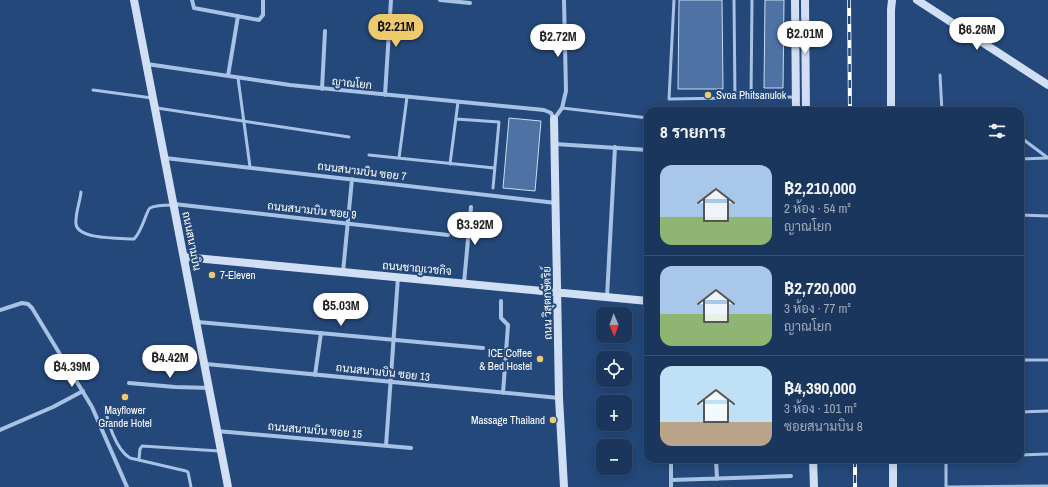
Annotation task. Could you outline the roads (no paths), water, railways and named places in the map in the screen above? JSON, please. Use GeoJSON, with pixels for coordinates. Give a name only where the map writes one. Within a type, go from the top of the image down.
{"type":"FeatureCollection","features":[{"type":"Feature","properties":{"kind":"street","name":"ถนนสนามบิน"},"geometry":{"type":"LineString","coordinates":[[134,0],[184,258],[198,322],[228,487]]}},
{"type":"Feature","properties":{"kind":"street"},"geometry":{"type":"LineString","coordinates":[[192,0],[194,8],[258,20],[263,15],[263,0]]}},
{"type":"Feature","properties":{"kind":"street"},"geometry":{"type":"LineString","coordinates":[[385,95],[391,0]]}},
{"type":"Feature","properties":{"kind":"street"},"geometry":{"type":"LineString","coordinates":[[440,0],[470,3]]}},
{"type":"Feature","properties":{"kind":"street"},"geometry":{"type":"LineString","coordinates":[[554,119],[562,108],[566,92],[564,0]]}},
{"type":"Feature","properties":{"kind":"street"},"geometry":{"type":"LineString","coordinates":[[795,0],[796,107]]}},
{"type":"Feature","properties":{"kind":"street"},"geometry":{"type":"LineString","coordinates":[[805,0],[806,107]]}},
{"type":"Feature","properties":{"kind":"street"},"geometry":{"type":"LineString","coordinates":[[891,107],[892,0]]}},
{"type":"Feature","properties":{"kind":"street"},"geometry":{"type":"LineString","coordinates":[[920,1],[1048,85]]}},
{"type":"Feature","properties":{"kind":"street"},"geometry":{"type":"LineString","coordinates":[[228,76],[238,16]]}},
{"type":"Feature","properties":{"kind":"street"},"geometry":{"type":"LineString","coordinates":[[322,89],[325,31]]}},
{"type":"Feature","properties":{"kind":"street","name":"ญาณโยก"},"geometry":{"type":"LineString","coordinates":[[147,64],[322,89],[544,110],[551,113],[554,119]]}},
{"type":"Feature","properties":{"kind":"street","name":"ถนน วิสุตกษัตริย์"},"geometry":{"type":"LineString","coordinates":[[554,119],[559,398],[564,487]]}},
{"type":"Feature","properties":{"kind":"street"},"geometry":{"type":"LineString","coordinates":[[555,144],[644,150]]}},
{"type":"Feature","properties":{"kind":"street"},"geometry":{"type":"LineString","coordinates":[[607,297],[615,147]]}},
{"type":"Feature","properties":{"kind":"street","name":"ถนนสนามบิน ซอย 7"},"geometry":{"type":"LineString","coordinates":[[165,158],[556,203]]}},
{"type":"Feature","properties":{"kind":"street"},"geometry":{"type":"LineString","coordinates":[[343,272],[352,179]]}},
{"type":"Feature","properties":{"kind":"street","name":"ถนนสนามบิน ซอย 9"},"geometry":{"type":"LineString","coordinates":[[174,204],[448,235]]}},
{"type":"Feature","properties":{"kind":"street"},"geometry":{"type":"LineString","coordinates":[[464,284],[471,207]]}},
{"type":"Feature","properties":{"kind":"street","name":"ถนนชาญเวชกิจ"},"geometry":{"type":"LineString","coordinates":[[184,258],[644,301]]}},
{"type":"Feature","properties":{"kind":"street"},"geometry":{"type":"LineString","coordinates":[[386,446],[398,277]]}},
{"type":"Feature","properties":{"kind":"street"},"geometry":{"type":"LineString","coordinates":[[501,301],[501,318],[508,325],[503,393]]}},
{"type":"Feature","properties":{"kind":"street"},"geometry":{"type":"LineString","coordinates":[[0,310],[22,303],[28,304],[83,391],[127,487]]}},
{"type":"Feature","properties":{"kind":"street"},"geometry":{"type":"LineString","coordinates":[[198,322],[483,348]]}},
{"type":"Feature","properties":{"kind":"street"},"geometry":{"type":"LineString","coordinates":[[315,375],[320,333]]}},
{"type":"Feature","properties":{"kind":"street","name":"ถนนสนามบิน ซอย 13"},"geometry":{"type":"LineString","coordinates":[[206,364],[559,398]]}},
{"type":"Feature","properties":{"kind":"street"},"geometry":{"type":"LineString","coordinates":[[129,383],[210,388]]}},
{"type":"Feature","properties":{"kind":"street"},"geometry":{"type":"LineString","coordinates":[[0,430],[53,407],[83,391]]}},
{"type":"Feature","properties":{"kind":"street","name":"ถนนสนามบิน ซอย 15"},"geometry":{"type":"LineString","coordinates":[[217,431],[411,448]]}},
{"type":"Feature","properties":{"kind":"street"},"geometry":{"type":"LineString","coordinates":[[671,463],[671,487]]}},
{"type":"Feature","properties":{"kind":"street"},"geometry":{"type":"LineString","coordinates":[[716,463],[716,479]]}},
{"type":"Feature","properties":{"kind":"street"},"geometry":{"type":"LineString","coordinates":[[813,463],[814,487]]}},
{"type":"Feature","properties":{"kind":"street"},"geometry":{"type":"LineString","coordinates":[[892,463],[893,487]]}},
{"type":"Feature","properties":{"kind":"street"},"geometry":{"type":"LineString","coordinates":[[671,480],[791,476]]}},
{"type":"Feature","properties":{"kind":"lane"},"geometry":{"type":"LineString","coordinates":[[674,0],[669,99],[796,97]]}},
{"type":"Feature","properties":{"kind":"lane"},"geometry":{"type":"LineString","coordinates":[[734,0],[735,98]]}},
{"type":"Feature","properties":{"kind":"lane"},"geometry":{"type":"LineString","coordinates":[[752,0],[752,98]]}},
{"type":"Feature","properties":{"kind":"lane"},"geometry":{"type":"LineString","coordinates":[[940,75],[942,107]]}},
{"type":"Feature","properties":{"kind":"lane"},"geometry":{"type":"LineString","coordinates":[[238,78],[250,167]]}},
{"type":"Feature","properties":{"kind":"lane"},"geometry":{"type":"LineString","coordinates":[[93,90],[154,98]]}},
{"type":"Feature","properties":{"kind":"lane"},"geometry":{"type":"LineString","coordinates":[[399,158],[407,97]]}},
{"type":"Feature","properties":{"kind":"lane"},"geometry":{"type":"LineString","coordinates":[[450,164],[458,102]]}},
{"type":"Feature","properties":{"kind":"lane"},"geometry":{"type":"LineString","coordinates":[[155,108],[349,136]]}},
{"type":"Feature","properties":{"kind":"lane"},"geometry":{"type":"LineString","coordinates":[[562,108],[644,118]]}},
{"type":"Feature","properties":{"kind":"lane"},"geometry":{"type":"LineString","coordinates":[[456,119],[499,122],[493,188]]}},
{"type":"Feature","properties":{"kind":"lane"},"geometry":{"type":"LineString","coordinates":[[1024,139],[1048,158]]}},
{"type":"Feature","properties":{"kind":"lane"},"geometry":{"type":"LineString","coordinates":[[369,155],[494,168]]}},
{"type":"Feature","properties":{"kind":"lane"},"geometry":{"type":"LineString","coordinates":[[1024,159],[1048,158]]}},
{"type":"Feature","properties":{"kind":"lane"},"geometry":{"type":"LineString","coordinates":[[81,192],[76,223],[81,231],[90,236],[134,239],[141,230],[148,209],[151,207],[174,204]]}},
{"type":"Feature","properties":{"kind":"lane"},"geometry":{"type":"LineString","coordinates":[[1024,215],[1048,216]]}},
{"type":"Feature","properties":{"kind":"lane"},"geometry":{"type":"LineString","coordinates":[[1024,360],[1048,360]]}},
{"type":"Feature","properties":{"kind":"lane"},"geometry":{"type":"LineString","coordinates":[[105,406],[107,420],[122,452],[130,458],[188,472],[191,487]]}},
{"type":"Feature","properties":{"kind":"lane"},"geometry":{"type":"LineString","coordinates":[[1024,412],[1048,411]]}},
{"type":"Feature","properties":{"kind":"lane"},"geometry":{"type":"LineString","coordinates":[[139,459],[140,449],[142,446],[221,451]]}},
{"type":"Feature","properties":{"kind":"lane"},"geometry":{"type":"LineString","coordinates":[[1024,455],[1048,454]]}},
{"type":"Feature","properties":{"kind":"lane"},"geometry":{"type":"LineString","coordinates":[[946,463],[946,487],[1048,486]]}},
{"type":"Feature","properties":{"kind":"railway"},"geometry":{"type":"LineString","coordinates":[[849,0],[850,107]]}},
{"type":"Feature","properties":{"kind":"railway"},"geometry":{"type":"LineString","coordinates":[[855,463],[855,487]]}},
{"type":"Feature","properties":{"kind":"place","name":"Svoa Phitsanulok"},"geometry":{"type":"Point","coordinates":[708,95]}},
{"type":"Feature","properties":{"kind":"place","name":"7-Eleven"},"geometry":{"type":"Point","coordinates":[212,275]}},
{"type":"Feature","properties":{"kind":"place","name":"ICE Coffee & Bed Hostel"},"geometry":{"type":"Point","coordinates":[540,359]}},
{"type":"Feature","properties":{"kind":"place","name":"Mayflower Grande Hotel"},"geometry":{"type":"Point","coordinates":[125,397]}},
{"type":"Feature","properties":{"kind":"place","name":"Massage Thailand"},"geometry":{"type":"Point","coordinates":[553,420]}}]}
